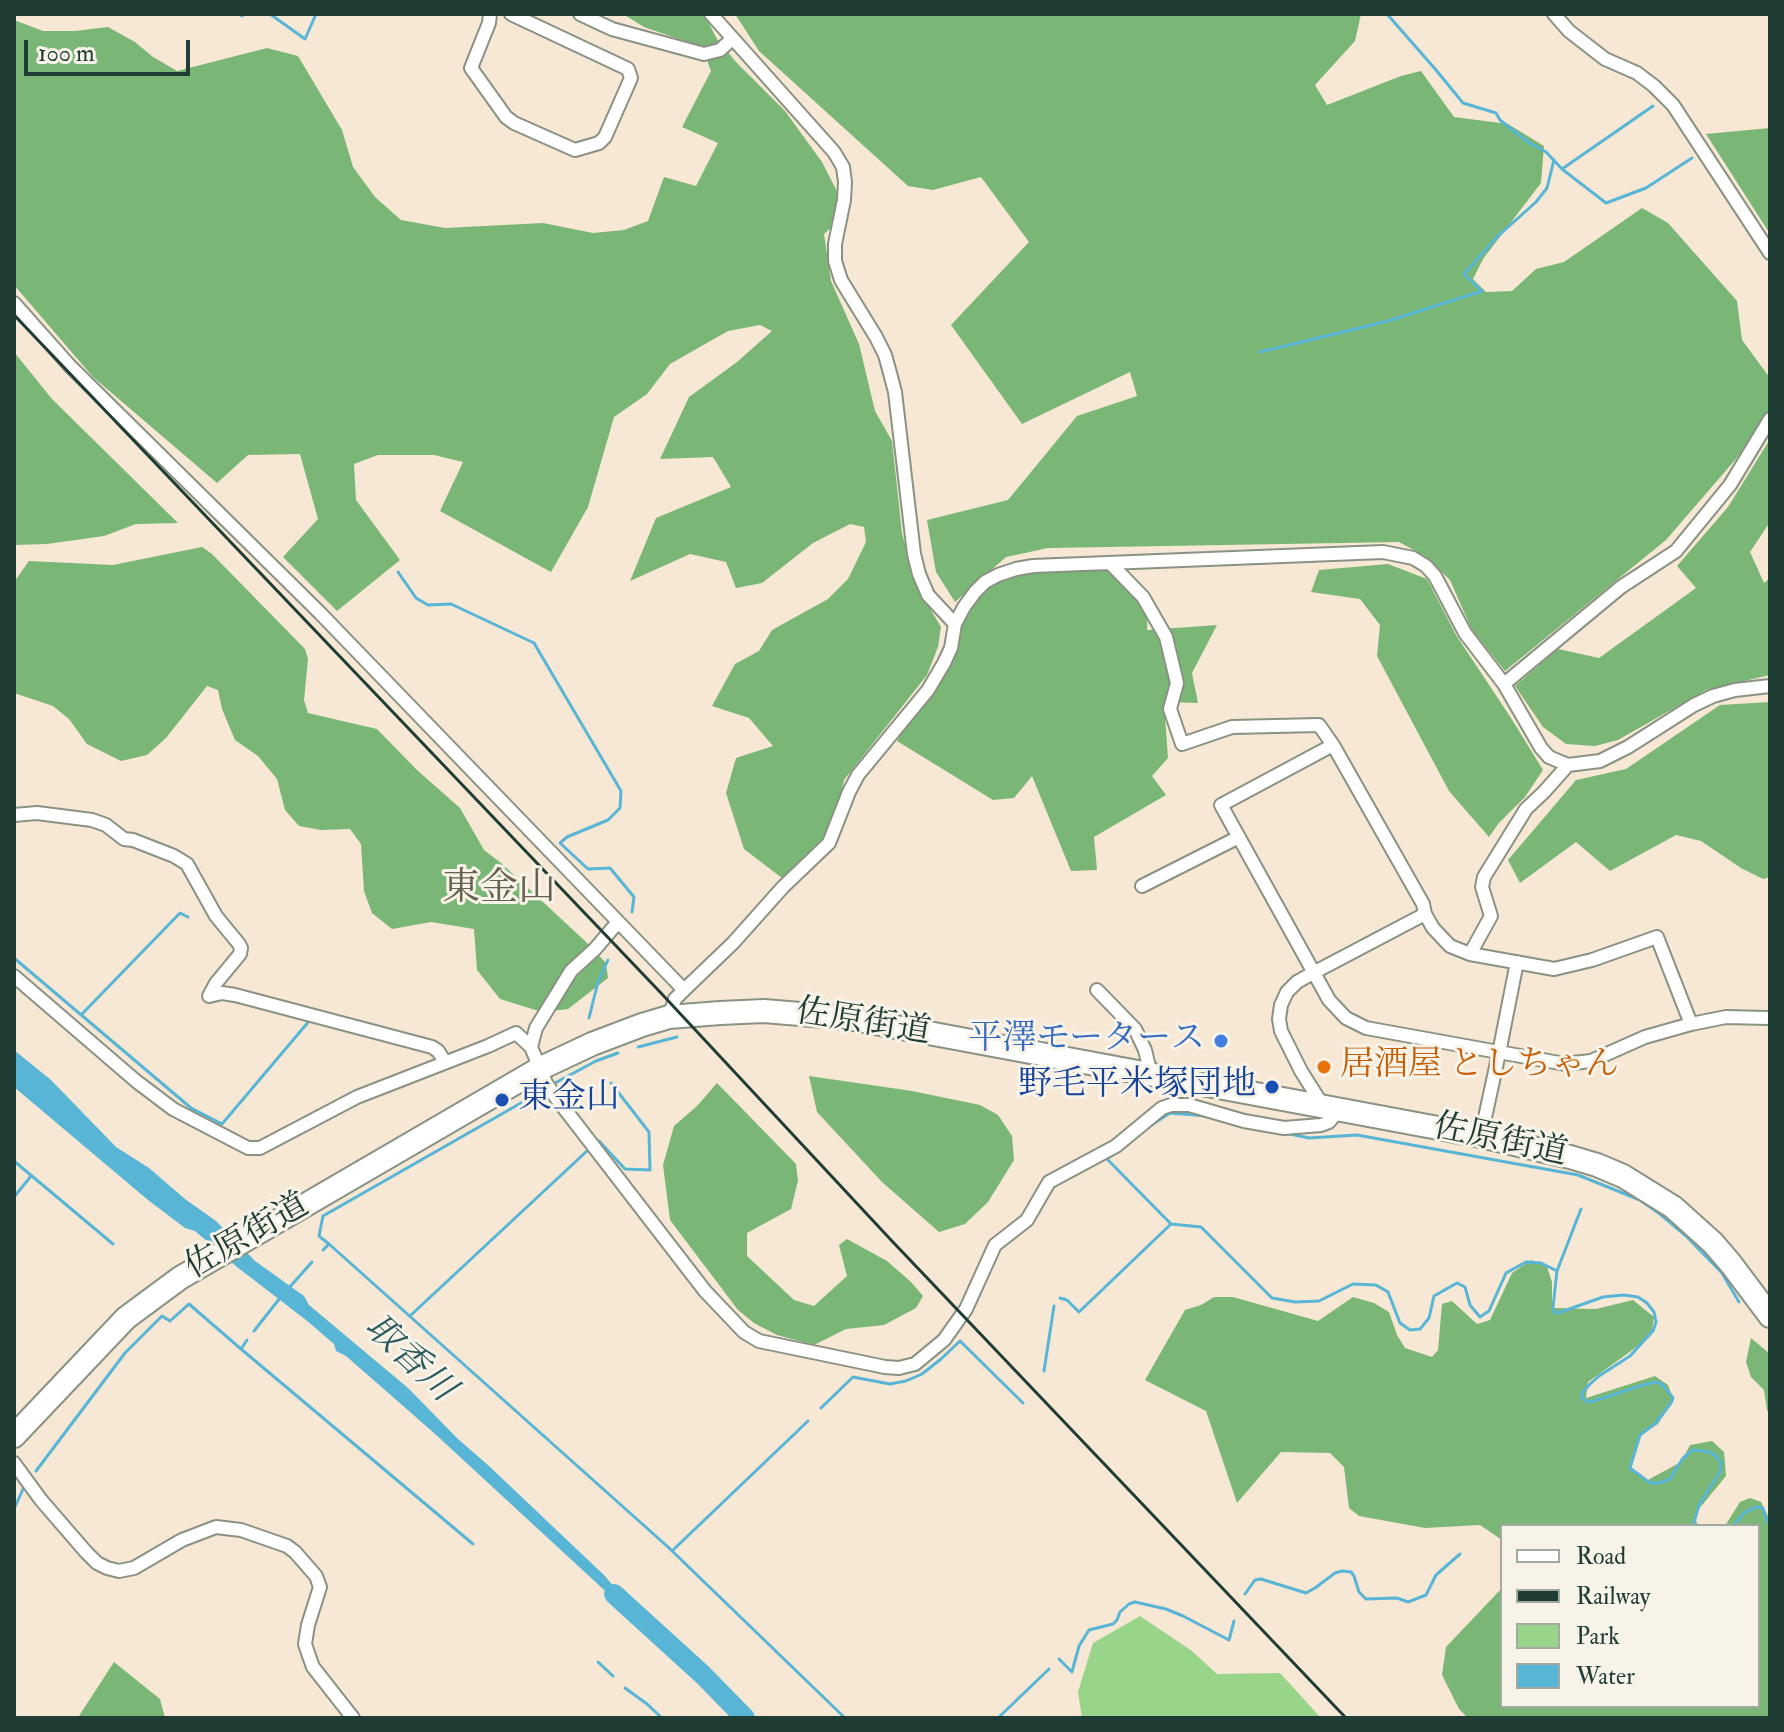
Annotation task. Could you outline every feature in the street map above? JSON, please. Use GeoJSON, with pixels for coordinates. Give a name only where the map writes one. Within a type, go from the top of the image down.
{"type":"FeatureCollection","features":[{"type":"Feature","properties":{"kind":"highway","name":"佐原街道"},"geometry":{"type":"LineString","coordinates":[[14,1436],[126,1318],[187,1274],[539,1069],[592,1044],[669,1017],[764,1011],[848,1018],[1545,1150],[1623,1176],[1673,1207],[1713,1243],[1770,1316]]}},
{"type":"Feature","properties":{"kind":"street"},"geometry":{"type":"LineString","coordinates":[[490,14],[471,68],[506,117],[575,150],[599,143],[605,137],[631,78],[628,69],[511,14]]}},
{"type":"Feature","properties":{"kind":"street"},"geometry":{"type":"LineString","coordinates":[[580,14],[612,29],[704,54],[720,50],[732,39]]}},
{"type":"Feature","properties":{"kind":"street"},"geometry":{"type":"LineString","coordinates":[[711,14],[834,152],[843,167],[844,200],[835,244],[835,261],[841,280],[885,355],[890,373],[919,574],[928,595],[955,624]]}},
{"type":"Feature","properties":{"kind":"street"},"geometry":{"type":"LineString","coordinates":[[1554,14],[1569,31],[1605,59],[1637,73],[1673,105],[1770,253]]}},
{"type":"Feature","properties":{"kind":"street"},"geometry":{"type":"LineString","coordinates":[[14,303],[70,366],[309,602],[684,990]]}},
{"type":"Feature","properties":{"kind":"street"},"geometry":{"type":"LineString","coordinates":[[1504,684],[1621,587],[1676,551],[1730,485],[1770,419]]}},
{"type":"Feature","properties":{"kind":"street"},"geometry":{"type":"LineString","coordinates":[[669,1017],[675,999],[829,843],[858,775],[922,699],[944,663],[951,648],[955,624],[975,592],[985,582],[1016,569],[1383,552],[1413,558],[1435,576],[1465,633],[1504,684],[1541,748],[1549,757],[1568,765],[1600,761],[1713,696],[1770,686]]}},
{"type":"Feature","properties":{"kind":"street"},"geometry":{"type":"LineString","coordinates":[[1110,563],[1143,597],[1166,637],[1177,683],[1170,709],[1182,744],[1232,727],[1319,725],[1440,938],[1470,954],[1554,969],[1657,937],[1691,1024]]}},
{"type":"Feature","properties":{"kind":"street"},"geometry":{"type":"LineString","coordinates":[[1333,745],[1221,805],[1313,973],[1335,1009],[1346,1018],[1358,1025],[1565,1064],[1604,1056],[1645,1037],[1691,1024],[1726,1017],[1767,1018]]}},
{"type":"Feature","properties":{"kind":"street"},"geometry":{"type":"LineString","coordinates":[[1470,954],[1491,916],[1482,887],[1484,877],[1526,809],[1568,765]]}},
{"type":"Feature","properties":{"kind":"street"},"geometry":{"type":"LineString","coordinates":[[14,815],[37,813],[92,820],[106,825],[124,839],[174,856],[187,864],[216,916],[241,948],[240,954],[209,996],[222,993],[235,995],[432,1047],[445,1062]]}},
{"type":"Feature","properties":{"kind":"street"},"geometry":{"type":"LineString","coordinates":[[1142,886],[1239,837]]}},
{"type":"Feature","properties":{"kind":"street"},"geometry":{"type":"LineString","coordinates":[[14,976],[173,1109],[248,1148],[260,1148],[357,1097],[516,1033],[531,1047],[546,1083],[557,1099],[705,1291],[744,1332],[759,1341],[899,1368],[915,1364],[944,1340],[966,1309],[995,1245],[1027,1220],[1049,1182],[1116,1146],[1162,1108],[1189,1105],[1244,1121],[1284,1128],[1329,1122],[1332,1109],[1301,1071],[1281,1031],[1281,1005],[1287,992],[1297,982],[1425,914]]}},
{"type":"Feature","properties":{"kind":"street"},"geometry":{"type":"LineString","coordinates":[[531,1047],[536,1028],[571,971],[618,922]]}},
{"type":"Feature","properties":{"kind":"street"},"geometry":{"type":"LineString","coordinates":[[1481,1136],[1517,962]]}},
{"type":"Feature","properties":{"kind":"street"},"geometry":{"type":"LineString","coordinates":[[1097,990],[1135,1029],[1145,1050],[1151,1075]]}},
{"type":"Feature","properties":{"kind":"street"},"geometry":{"type":"LineString","coordinates":[[14,1463],[86,1552],[107,1568],[119,1571],[134,1568],[182,1540],[216,1527],[241,1530],[287,1546],[295,1552],[316,1576],[320,1587],[308,1625],[305,1644],[309,1656],[313,1667],[353,1718]]}},
{"type":"Feature","properties":{"kind":"green space"},"geometry":{"type":"Polygon","coordinates":[[[623,14],[704,14],[717,39],[785,111],[822,162],[848,213],[824,234],[831,281],[859,344],[875,411],[892,441],[902,533],[916,585],[941,627],[938,647],[927,675],[844,780],[838,811],[824,837],[782,878],[744,849],[726,793],[736,758],[773,746],[749,718],[712,706],[735,664],[759,651],[772,630],[828,599],[848,579],[866,542],[864,527],[850,524],[813,543],[762,583],[736,588],[726,562],[690,554],[630,581],[656,518],[731,487],[713,457],[660,459],[689,397],[737,362],[772,331],[760,325],[728,331],[670,364],[647,394],[614,417],[588,507],[551,572],[440,511],[463,462],[434,455],[378,455],[354,464],[356,500],[400,560],[337,611],[283,557],[318,519],[300,454],[248,455],[217,483],[93,377],[14,285],[14,20],[43,31],[108,27],[177,71],[267,48],[298,56],[342,130],[353,167],[375,197],[401,220],[445,228],[543,223],[593,233],[624,230],[648,221],[664,177],[696,186],[718,143],[682,127],[711,71],[702,47],[644,27],[623,14]]]}},
{"type":"Feature","properties":{"kind":"green space"},"geometry":{"type":"Polygon","coordinates":[[[735,14],[1361,14],[1355,41],[1315,85],[1327,105],[1421,71],[1454,117],[1508,124],[1544,146],[1541,183],[1483,259],[1473,279],[1486,292],[1512,291],[1536,269],[1564,262],[1642,208],[1668,223],[1737,301],[1742,340],[1770,378],[1770,414],[1666,540],[1505,671],[1472,630],[1450,580],[1425,556],[1399,542],[1048,548],[1006,557],[955,602],[936,572],[927,520],[1008,500],[1077,416],[1137,396],[1130,372],[1022,424],[951,325],[1029,242],[981,177],[933,190],[908,186],[759,51],[735,14]]]}},
{"type":"Feature","properties":{"kind":"green space"},"geometry":{"type":"Polygon","coordinates":[[[1770,128],[1770,234],[1706,134],[1770,128]]]}},
{"type":"Feature","properties":{"kind":"green space"},"geometry":{"type":"Polygon","coordinates":[[[14,352],[52,399],[178,523],[136,524],[104,536],[14,545],[14,352]]]}},
{"type":"Feature","properties":{"kind":"green space"},"geometry":{"type":"Polygon","coordinates":[[[1770,439],[1770,522],[1750,552],[1764,583],[1770,578],[1770,675],[1706,690],[1618,740],[1595,746],[1566,744],[1543,727],[1515,686],[1558,649],[1599,658],[1696,588],[1677,566],[1728,507],[1770,439]]]}},
{"type":"Feature","properties":{"kind":"green space"},"geometry":{"type":"Polygon","coordinates":[[[202,547],[305,649],[308,659],[304,700],[308,713],[377,729],[460,808],[484,850],[606,963],[608,978],[568,1009],[542,1012],[500,999],[477,970],[474,929],[431,922],[392,929],[372,913],[364,891],[361,844],[350,829],[321,830],[299,826],[285,810],[277,779],[258,756],[235,740],[218,690],[207,686],[166,738],[147,755],[121,761],[87,744],[69,719],[53,706],[14,693],[14,582],[29,561],[113,565],[202,547]]]}},
{"type":"Feature","properties":{"kind":"green space"},"geometry":{"type":"Polygon","coordinates":[[[1388,564],[1427,579],[1456,635],[1543,770],[1525,797],[1489,837],[1449,791],[1377,656],[1380,625],[1360,599],[1311,592],[1319,570],[1388,564]]]}},
{"type":"Feature","properties":{"kind":"green space"},"geometry":{"type":"Polygon","coordinates":[[[1035,567],[1111,569],[1148,604],[1147,630],[1217,625],[1192,673],[1198,703],[1164,702],[1168,758],[1152,776],[1166,795],[1094,837],[1097,870],[1071,871],[1032,776],[1014,798],[993,800],[897,741],[977,600],[994,582],[1035,567]]]}},
{"type":"Feature","properties":{"kind":"green space"},"geometry":{"type":"Polygon","coordinates":[[[1770,702],[1770,877],[1763,879],[1741,868],[1701,841],[1676,835],[1610,871],[1576,842],[1520,883],[1508,860],[1576,780],[1626,769],[1720,705],[1770,702]]]}},
{"type":"Feature","properties":{"kind":"green space"},"geometry":{"type":"Polygon","coordinates":[[[809,1076],[912,1091],[980,1105],[998,1115],[1012,1136],[1014,1160],[988,1202],[965,1224],[939,1232],[882,1182],[817,1112],[809,1076]]]}},
{"type":"Feature","properties":{"kind":"green space"},"geometry":{"type":"Polygon","coordinates":[[[717,1083],[796,1164],[798,1181],[791,1209],[747,1233],[747,1256],[794,1300],[814,1306],[847,1276],[839,1245],[847,1239],[887,1261],[911,1282],[923,1296],[916,1308],[884,1325],[846,1329],[814,1345],[777,1335],[738,1310],[670,1220],[663,1165],[674,1126],[717,1083]]]}},
{"type":"Feature","properties":{"kind":"green space"},"geometry":{"type":"Polygon","coordinates":[[[1531,1260],[1547,1267],[1552,1282],[1552,1308],[1596,1309],[1633,1300],[1654,1317],[1652,1330],[1642,1343],[1588,1382],[1586,1398],[1655,1376],[1668,1385],[1673,1399],[1658,1424],[1639,1435],[1629,1466],[1646,1481],[1681,1462],[1690,1445],[1712,1441],[1724,1452],[1726,1476],[1694,1515],[1697,1524],[1500,1524],[1500,1539],[1480,1525],[1425,1528],[1359,1516],[1349,1508],[1344,1467],[1330,1453],[1281,1452],[1237,1503],[1206,1411],[1145,1380],[1185,1310],[1214,1297],[1233,1297],[1318,1321],[1353,1297],[1374,1303],[1389,1312],[1405,1348],[1432,1357],[1438,1350],[1442,1304],[1452,1301],[1477,1324],[1490,1320],[1512,1273],[1531,1260]]]}},
{"type":"Feature","properties":{"kind":"green space"},"geometry":{"type":"Polygon","coordinates":[[[1751,1338],[1770,1354],[1770,1416],[1764,1390],[1751,1377],[1746,1362],[1751,1338]]]}},
{"type":"Feature","properties":{"kind":"green space"},"geometry":{"type":"Polygon","coordinates":[[[1750,1498],[1761,1502],[1770,1520],[1770,1718],[1468,1718],[1459,1709],[1442,1675],[1446,1647],[1500,1590],[1500,1708],[1760,1708],[1760,1524],[1726,1524],[1740,1502],[1750,1498]]]}},
{"type":"Feature","properties":{"kind":"green space"},"geometry":{"type":"Polygon","coordinates":[[[1140,1616],[1192,1651],[1217,1674],[1280,1673],[1321,1718],[1082,1718],[1078,1692],[1093,1643],[1140,1616]]]}},
{"type":"Feature","properties":{"kind":"green space"},"geometry":{"type":"Polygon","coordinates":[[[114,1662],[160,1699],[165,1718],[68,1718],[79,1716],[114,1662]]]}},
{"type":"Feature","properties":{"kind":"water"},"geometry":{"type":"Polygon","coordinates":[[[14,1050],[51,1080],[116,1147],[149,1168],[216,1221],[255,1261],[304,1296],[309,1305],[408,1388],[605,1576],[633,1611],[615,1600],[434,1433],[346,1356],[336,1351],[334,1344],[306,1320],[195,1231],[185,1228],[148,1200],[14,1087],[14,1050]]]}},
{"type":"Feature","properties":{"kind":"waterway"},"geometry":{"type":"LineString","coordinates":[[239,14],[243,14]]}},
{"type":"Feature","properties":{"kind":"waterway"},"geometry":{"type":"LineString","coordinates":[[270,14],[305,39],[316,14]]}},
{"type":"Feature","properties":{"kind":"waterway"},"geometry":{"type":"LineString","coordinates":[[1387,14],[1463,103],[1496,113],[1500,120],[1546,152],[1562,169],[1606,203],[1646,188],[1692,158]]}},
{"type":"Feature","properties":{"kind":"waterway"},"geometry":{"type":"LineString","coordinates":[[1562,169],[1653,106]]}},
{"type":"Feature","properties":{"kind":"waterway"},"geometry":{"type":"LineString","coordinates":[[1260,352],[1388,321],[1482,291],[1464,274],[1497,237],[1536,202],[1547,188],[1554,160]]}},
{"type":"Feature","properties":{"kind":"waterway"},"geometry":{"type":"LineString","coordinates":[[398,572],[416,598],[428,605],[451,604],[534,643],[621,791],[620,808],[608,820],[560,843],[588,869],[610,868],[634,897],[632,912]]}},
{"type":"Feature","properties":{"kind":"waterway"},"geometry":{"type":"LineString","coordinates":[[81,1015],[180,913],[188,917]]}},
{"type":"Feature","properties":{"kind":"waterway"},"geometry":{"type":"LineString","coordinates":[[14,958],[191,1108],[222,1124],[310,1020]]}},
{"type":"Feature","properties":{"kind":"waterway"},"geometry":{"type":"LineString","coordinates":[[589,1018],[598,982],[608,960]]}},
{"type":"Feature","properties":{"kind":"waterway"},"geometry":{"type":"LineString","coordinates":[[638,1047],[677,1037]]}},
{"type":"Feature","properties":{"kind":"waterway"},"geometry":{"type":"LineString","coordinates":[[555,1083],[618,1053]]}},
{"type":"Feature","properties":{"kind":"waterway"},"geometry":{"type":"LineString","coordinates":[[599,1141],[625,1169],[650,1170],[649,1132],[611,1083]]}},
{"type":"Feature","properties":{"kind":"waterway"},"geometry":{"type":"LineString","coordinates":[[323,1250],[329,1244],[319,1236],[323,1216],[542,1091]]}},
{"type":"Feature","properties":{"kind":"waterway"},"geometry":{"type":"LineString","coordinates":[[1147,1128],[1170,1113],[1207,1116]]}},
{"type":"Feature","properties":{"kind":"waterway"},"geometry":{"type":"LineString","coordinates":[[1285,1133],[1309,1138],[1357,1135],[1578,1175],[1640,1200],[1660,1214],[1722,1273],[1739,1302]]}},
{"type":"Feature","properties":{"kind":"waterway"},"geometry":{"type":"LineString","coordinates":[[411,1315],[587,1151]]}},
{"type":"Feature","properties":{"kind":"waterway"},"geometry":{"type":"LineString","coordinates":[[1060,1298],[1067,1300],[1079,1312],[1171,1224],[1107,1159],[1113,1154]]}},
{"type":"Feature","properties":{"kind":"waterway"},"geometry":{"type":"LineString","coordinates":[[14,1161],[113,1244]]}},
{"type":"Feature","properties":{"kind":"waterway"},"geometry":{"type":"LineString","coordinates":[[14,1197],[31,1176]]}},
{"type":"Feature","properties":{"kind":"waterway"},"geometry":{"type":"LineString","coordinates":[[1557,1271],[1581,1209]]}},
{"type":"Feature","properties":{"kind":"waterway"},"geometry":{"type":"LineString","coordinates":[[1171,1224],[1201,1227],[1272,1298],[1295,1302],[1319,1301],[1353,1284],[1376,1285],[1388,1292],[1400,1323],[1410,1330],[1420,1329],[1429,1318],[1434,1296],[1457,1283],[1465,1287],[1470,1305],[1480,1317],[1489,1311],[1506,1273],[1526,1262],[1541,1263],[1557,1271],[1554,1312],[1603,1297],[1638,1297],[1654,1312],[1656,1322],[1653,1331],[1630,1356],[1590,1384],[1582,1393],[1582,1398],[1588,1402],[1594,1401],[1643,1385],[1662,1384],[1673,1398],[1656,1423],[1640,1435],[1630,1468],[1650,1483],[1660,1483],[1670,1479],[1683,1458],[1693,1450],[1716,1456],[1721,1463],[1720,1472],[1699,1505],[1694,1524]]}},
{"type":"Feature","properties":{"kind":"waterway"},"geometry":{"type":"LineString","coordinates":[[329,1244],[668,1547],[845,1718]]}},
{"type":"Feature","properties":{"kind":"waterway"},"geometry":{"type":"LineString","coordinates":[[288,1289],[312,1262]]}},
{"type":"Feature","properties":{"kind":"waterway"},"geometry":{"type":"LineString","coordinates":[[254,1331],[280,1298]]}},
{"type":"Feature","properties":{"kind":"waterway"},"geometry":{"type":"LineString","coordinates":[[36,1471],[125,1353],[162,1316],[170,1321],[189,1304],[241,1349],[247,1340]]}},
{"type":"Feature","properties":{"kind":"waterway"},"geometry":{"type":"LineString","coordinates":[[1044,1371],[1054,1306]]}},
{"type":"Feature","properties":{"kind":"waterway"},"geometry":{"type":"LineString","coordinates":[[821,1408],[853,1377],[890,1384],[906,1381],[922,1374],[960,1341],[1023,1403]]}},
{"type":"Feature","properties":{"kind":"waterway"},"geometry":{"type":"LineString","coordinates":[[241,1349],[473,1544]]}},
{"type":"Feature","properties":{"kind":"waterway"},"geometry":{"type":"LineString","coordinates":[[672,1551],[808,1421]]}},
{"type":"Feature","properties":{"kind":"waterway"},"geometry":{"type":"LineString","coordinates":[[14,1509],[24,1487]]}},
{"type":"Feature","properties":{"kind":"waterway"},"geometry":{"type":"LineString","coordinates":[[1735,1524],[1744,1513],[1756,1507],[1763,1508],[1770,1524]]}},
{"type":"Feature","properties":{"kind":"waterway"},"geometry":{"type":"LineString","coordinates":[[1245,1594],[1255,1580],[1261,1579],[1306,1593],[1342,1571],[1351,1572],[1359,1592],[1366,1599],[1397,1598],[1408,1602],[1426,1595],[1436,1575],[1460,1554]]}},
{"type":"Feature","properties":{"kind":"waterway","name":"取香川"},"geometry":{"type":"LineString","coordinates":[[614,1594],[745,1718]]}},
{"type":"Feature","properties":{"kind":"waterway"},"geometry":{"type":"LineString","coordinates":[[1059,1659],[1072,1672],[1079,1646],[1089,1630],[1113,1624],[1120,1612],[1135,1602],[1166,1609],[1229,1640],[1234,1621]]}},
{"type":"Feature","properties":{"kind":"waterway"},"geometry":{"type":"LineString","coordinates":[[598,1662],[613,1676]]}},
{"type":"Feature","properties":{"kind":"waterway"},"geometry":{"type":"LineString","coordinates":[[998,1718],[1049,1669]]}},
{"type":"Feature","properties":{"kind":"waterway"},"geometry":{"type":"LineString","coordinates":[[625,1688],[662,1718]]}},
{"type":"Feature","properties":{"kind":"railway"},"geometry":{"type":"LineString","coordinates":[[14,315],[1346,1718]]}},
{"type":"Feature","properties":{"kind":"place","name":"平澤モータース"},"geometry":{"type":"Point","coordinates":[1221,1041]}},
{"type":"Feature","properties":{"kind":"place","name":"居酒屋 としちゃん"},"geometry":{"type":"Point","coordinates":[1324,1067]}},
{"type":"Feature","properties":{"kind":"place","name":"野毛平米塚団地"},"geometry":{"type":"Point","coordinates":[1272,1087]}},
{"type":"Feature","properties":{"kind":"place","name":"東金山"},"geometry":{"type":"Point","coordinates":[502,1100]}},
{"type":"Feature","properties":{"kind":"district","name":"東金山"},"geometry":{"type":"Point","coordinates":[499,891]}}]}
